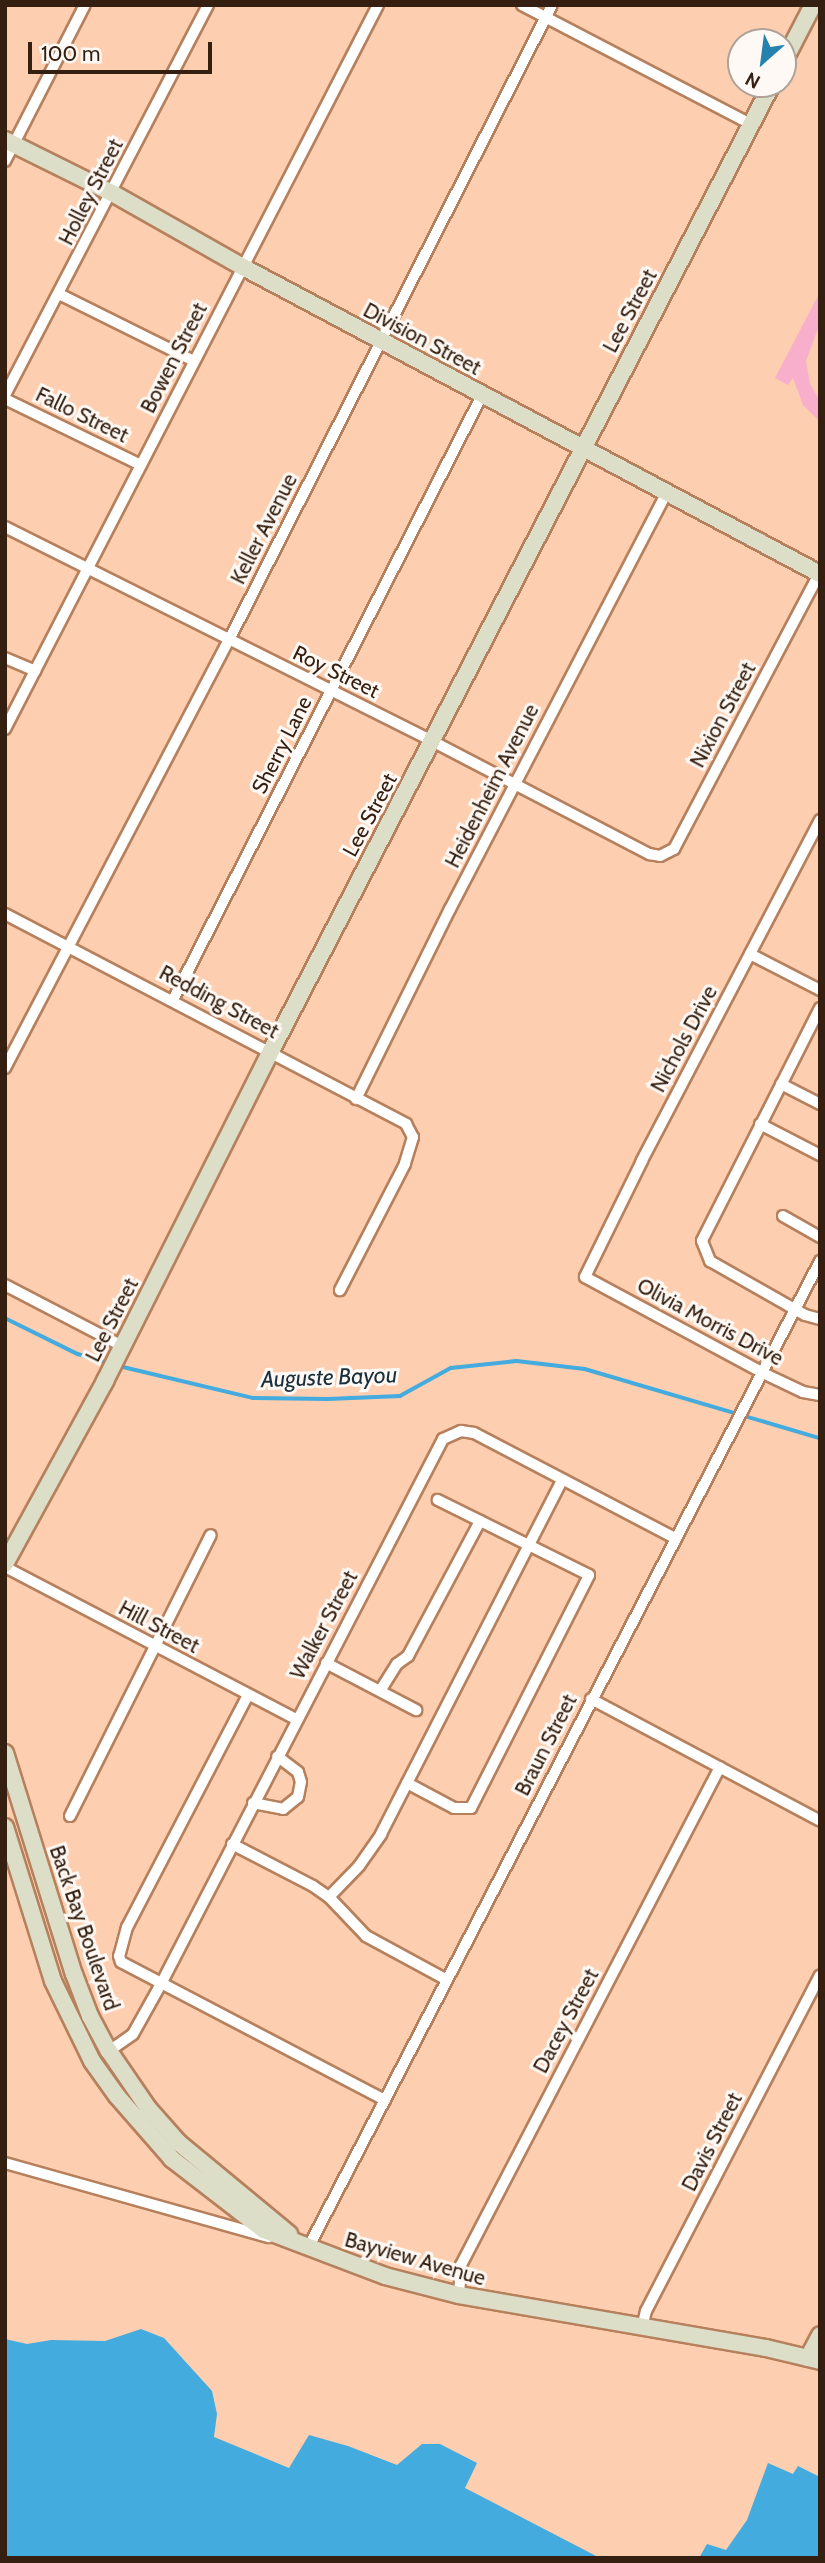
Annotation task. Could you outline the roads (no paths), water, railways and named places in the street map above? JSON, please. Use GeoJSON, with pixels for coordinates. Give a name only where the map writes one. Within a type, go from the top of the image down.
{"type":"FeatureCollection","features":[{"type":"Feature","properties":{"kind":"main road"},"geometry":{"type":"LineString","coordinates":[[797,35],[813,5]]}},
{"type":"Feature","properties":{"kind":"main road","name":"Lee Street"},"geometry":{"type":"LineString","coordinates":[[5,1566],[105,1381],[271,1051],[765,98]]}},
{"type":"Feature","properties":{"kind":"main road","name":"Division Street"},"geometry":{"type":"LineString","coordinates":[[10,142],[112,193],[243,267],[819,574]]}},
{"type":"Feature","properties":{"kind":"main road","name":"Back Bay Boulevard"},"geometry":{"type":"LineString","coordinates":[[5,1752],[74,1974],[90,2016],[109,2051],[148,2108],[179,2143],[242,2198],[308,2248]]}},
{"type":"Feature","properties":{"kind":"main road","name":"Back Bay Boulevard"},"geometry":{"type":"LineString","coordinates":[[5,1827],[53,1980],[73,2026],[117,2096],[172,2159],[227,2204],[264,2230],[308,2248]]}},
{"type":"Feature","properties":{"kind":"main road","name":"Bayview Avenue"},"geometry":{"type":"LineString","coordinates":[[308,2248],[385,2276],[459,2295],[713,2338],[814,2360]]}},
{"type":"Feature","properties":{"kind":"main road"},"geometry":{"type":"LineString","coordinates":[[814,2360],[820,2334]]}},
{"type":"Feature","properties":{"kind":"street"},"geometry":{"type":"LineString","coordinates":[[5,161],[10,142],[85,5]]}},
{"type":"Feature","properties":{"kind":"street","name":"Holley Street"},"geometry":{"type":"LineString","coordinates":[[5,397],[208,5]]}},
{"type":"Feature","properties":{"kind":"street","name":"Bowen Street"},"geometry":{"type":"LineString","coordinates":[[5,729],[378,5]]}},
{"type":"Feature","properties":{"kind":"street"},"geometry":{"type":"LineString","coordinates":[[522,5],[751,124]]}},
{"type":"Feature","properties":{"kind":"street","name":"Keller Avenue"},"geometry":{"type":"LineString","coordinates":[[5,1068],[383,341],[552,5]]}},
{"type":"Feature","properties":{"kind":"street"},"geometry":{"type":"LineString","coordinates":[[59,294],[194,361]]}},
{"type":"Feature","properties":{"kind":"street","name":"Sherry Lane"},"geometry":{"type":"LineString","coordinates":[[173,1000],[482,395]]}},
{"type":"Feature","properties":{"kind":"street","name":"Fallo Street"},"geometry":{"type":"LineString","coordinates":[[5,397],[141,465]]}},
{"type":"Feature","properties":{"kind":"street","name":"Heidenheim Avenue"},"geometry":{"type":"LineString","coordinates":[[356,1099],[515,783],[667,493]]}},
{"type":"Feature","properties":{"kind":"street","name":"Roy Street"},"geometry":{"type":"LineString","coordinates":[[5,527],[515,783],[649,854]]}},
{"type":"Feature","properties":{"kind":"street","name":"Nixion Street"},"geometry":{"type":"LineString","coordinates":[[649,854],[660,856],[674,849],[819,574]]}},
{"type":"Feature","properties":{"kind":"street"},"geometry":{"type":"LineString","coordinates":[[5,658],[35,671]]}},
{"type":"Feature","properties":{"kind":"street","name":"Nichols Drive"},"geometry":{"type":"LineString","coordinates":[[586,1277],[820,820]]}},
{"type":"Feature","properties":{"kind":"street","name":"Redding Street"},"geometry":{"type":"LineString","coordinates":[[5,914],[271,1051],[356,1099],[393,1116],[411,1130],[412,1146],[405,1164],[340,1290]]}},
{"type":"Feature","properties":{"kind":"street"},"geometry":{"type":"LineString","coordinates":[[750,954],[820,989]]}},
{"type":"Feature","properties":{"kind":"street"},"geometry":{"type":"LineString","coordinates":[[820,1008],[705,1232],[703,1248],[710,1261],[794,1309],[820,1318]]}},
{"type":"Feature","properties":{"kind":"street"},"geometry":{"type":"LineString","coordinates":[[781,1084],[820,1104]]}},
{"type":"Feature","properties":{"kind":"street"},"geometry":{"type":"LineString","coordinates":[[760,1124],[820,1155]]}},
{"type":"Feature","properties":{"kind":"street"},"geometry":{"type":"LineString","coordinates":[[783,1216],[820,1237]]}},
{"type":"Feature","properties":{"kind":"street","name":"Braun Street"},"geometry":{"type":"LineString","coordinates":[[308,2248],[820,1261]]}},
{"type":"Feature","properties":{"kind":"street","name":"Olivia Morris Drive"},"geometry":{"type":"LineString","coordinates":[[586,1277],[763,1373],[803,1392],[820,1395]]}},
{"type":"Feature","properties":{"kind":"street"},"geometry":{"type":"LineString","coordinates":[[5,1285],[121,1349]]}},
{"type":"Feature","properties":{"kind":"street","name":"Walker Street"},"geometry":{"type":"LineString","coordinates":[[109,2051],[133,2034],[161,1984],[443,1439],[461,1431],[474,1433],[675,1538]]}},
{"type":"Feature","properties":{"kind":"street"},"geometry":{"type":"LineString","coordinates":[[329,1897],[372,1850],[562,1480]]}},
{"type":"Feature","properties":{"kind":"street"},"geometry":{"type":"LineString","coordinates":[[407,1783],[463,1810],[471,1808],[589,1575],[438,1500]]}},
{"type":"Feature","properties":{"kind":"street"},"geometry":{"type":"LineString","coordinates":[[380,1691],[397,1664],[408,1656],[480,1521]]}},
{"type":"Feature","properties":{"kind":"street"},"geometry":{"type":"LineString","coordinates":[[70,1816],[211,1535]]}},
{"type":"Feature","properties":{"kind":"street","name":"Hill Street"},"geometry":{"type":"LineString","coordinates":[[5,1566],[296,1719]]}},
{"type":"Feature","properties":{"kind":"street"},"geometry":{"type":"LineString","coordinates":[[326,1663],[416,1710]]}},
{"type":"Feature","properties":{"kind":"street"},"geometry":{"type":"LineString","coordinates":[[248,1695],[124,1937],[121,1962],[385,2100]]}},
{"type":"Feature","properties":{"kind":"street"},"geometry":{"type":"LineString","coordinates":[[591,1699],[820,1821]]}},
{"type":"Feature","properties":{"kind":"street"},"geometry":{"type":"LineString","coordinates":[[253,1802],[283,1809],[298,1797],[301,1782],[298,1772],[277,1756]]}},
{"type":"Feature","properties":{"kind":"street","name":"Dacey Street"},"geometry":{"type":"LineString","coordinates":[[459,2295],[461,2265],[720,1768]]}},
{"type":"Feature","properties":{"kind":"street"},"geometry":{"type":"LineString","coordinates":[[232,1844],[329,1897],[366,1936],[447,1980]]}},
{"type":"Feature","properties":{"kind":"street","name":"Davis Street"},"geometry":{"type":"LineString","coordinates":[[642,2328],[646,2311],[820,1975]]}},
{"type":"Feature","properties":{"kind":"street","name":"Bayview Avenue"},"geometry":{"type":"LineString","coordinates":[[5,2163],[308,2248]]}},
{"type":"Feature","properties":{"kind":"water"},"geometry":{"type":"Polygon","coordinates":[[[141,2329],[164,2338],[212,2391],[217,2414],[214,2437],[289,2468],[309,2435],[348,2446],[397,2465],[422,2444],[440,2444],[477,2463],[465,2488],[600,2558],[5,2558],[5,2339],[27,2344],[51,2340],[105,2341],[141,2329]]]}},
{"type":"Feature","properties":{"kind":"water"},"geometry":{"type":"Polygon","coordinates":[[[768,2463],[793,2474],[798,2466],[820,2477],[820,2558],[699,2558],[707,2544],[726,2550],[747,2520],[768,2463]]]}},
{"type":"Feature","properties":{"kind":"waterway","name":"Auguste Bayou"},"geometry":{"type":"LineString","coordinates":[[5,1318],[78,1354],[108,1363]]}},
{"type":"Feature","properties":{"kind":"waterway","name":"Auguste Bayou"},"geometry":{"type":"LineString","coordinates":[[119,1366],[253,1398],[328,1399],[400,1396],[451,1368],[517,1361],[585,1369],[820,1438]]}}]}
